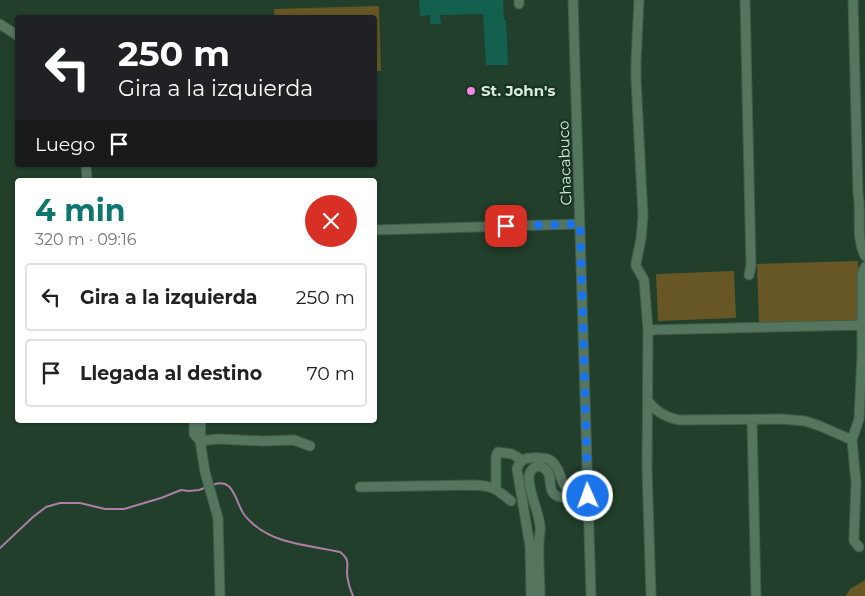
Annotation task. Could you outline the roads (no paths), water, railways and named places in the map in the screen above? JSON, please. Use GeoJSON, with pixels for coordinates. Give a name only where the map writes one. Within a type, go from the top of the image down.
{"type":"FeatureCollection","features":[{"type":"Feature","properties":{"kind":"street","name":"Chacabuco"},"geometry":{"type":"LineString","coordinates":[[573,0],[591,596]]}},
{"type":"Feature","properties":{"kind":"street"},"geometry":{"type":"LineString","coordinates":[[639,0],[636,79],[642,216],[641,239],[636,266],[644,280],[648,330],[647,469],[651,596]]}},
{"type":"Feature","properties":{"kind":"street"},"geometry":{"type":"LineString","coordinates":[[745,0],[750,176],[749,275]]}},
{"type":"Feature","properties":{"kind":"street"},"geometry":{"type":"LineString","coordinates":[[853,0],[858,193],[862,250],[865,256]]}},
{"type":"Feature","properties":{"kind":"street"},"geometry":{"type":"LineString","coordinates":[[0,24],[15,34]]}},
{"type":"Feature","properties":{"kind":"street"},"geometry":{"type":"LineString","coordinates":[[377,230],[580,224]]}},
{"type":"Feature","properties":{"kind":"street"},"geometry":{"type":"LineString","coordinates":[[859,548],[854,541],[856,484],[852,440],[859,419],[862,274],[865,267]]}},
{"type":"Feature","properties":{"kind":"street"},"geometry":{"type":"LineString","coordinates":[[648,330],[862,325]]}},
{"type":"Feature","properties":{"kind":"street"},"geometry":{"type":"LineString","coordinates":[[648,401],[663,416],[679,420],[805,421],[852,440]]}},
{"type":"Feature","properties":{"kind":"street"},"geometry":{"type":"LineString","coordinates":[[752,420],[756,596]]}},
{"type":"Feature","properties":{"kind":"street"},"geometry":{"type":"LineString","coordinates":[[194,423],[194,434],[200,441]]}},
{"type":"Feature","properties":{"kind":"street"},"geometry":{"type":"LineString","coordinates":[[201,423],[202,434],[200,441],[218,518],[220,596]]}},
{"type":"Feature","properties":{"kind":"street"},"geometry":{"type":"LineString","coordinates":[[200,441],[217,439],[294,440],[310,446]]}},
{"type":"Feature","properties":{"kind":"street"},"geometry":{"type":"LineString","coordinates":[[496,489],[496,456],[498,452],[512,454],[522,460]]}},
{"type":"Feature","properties":{"kind":"street"},"geometry":{"type":"LineString","coordinates":[[531,596],[529,535],[517,470],[522,460],[527,458],[546,458],[551,460],[557,466],[565,487],[588,493]]}},
{"type":"Feature","properties":{"kind":"street"},"geometry":{"type":"LineString","coordinates":[[540,596],[540,524],[529,476],[536,466],[540,466],[548,471],[551,488],[557,496],[588,493]]}},
{"type":"Feature","properties":{"kind":"street"},"geometry":{"type":"LineString","coordinates":[[360,487],[488,486],[496,489],[511,501],[527,522],[540,524]]}},
{"type":"Feature","properties":{"kind":"street"},"geometry":{"type":"LineString","coordinates":[[511,501],[531,490]]}},
{"type":"Feature","properties":{"kind":"street"},"geometry":{"type":"LineString","coordinates":[[529,535],[540,535]]}},
{"type":"Feature","properties":{"kind":"waterway"},"geometry":{"type":"LineString","coordinates":[[212,485],[219,483],[232,489],[245,516],[261,530],[272,536],[294,543],[340,552],[347,560],[347,571],[353,596]]}},
{"type":"Feature","properties":{"kind":"waterway"},"geometry":{"type":"LineString","coordinates":[[0,548],[46,507],[60,503],[80,503],[105,509],[124,509],[181,490],[199,490],[207,487]]}},
{"type":"Feature","properties":{"kind":"place","name":"St. John's"},"geometry":{"type":"Point","coordinates":[471,91]}}]}
